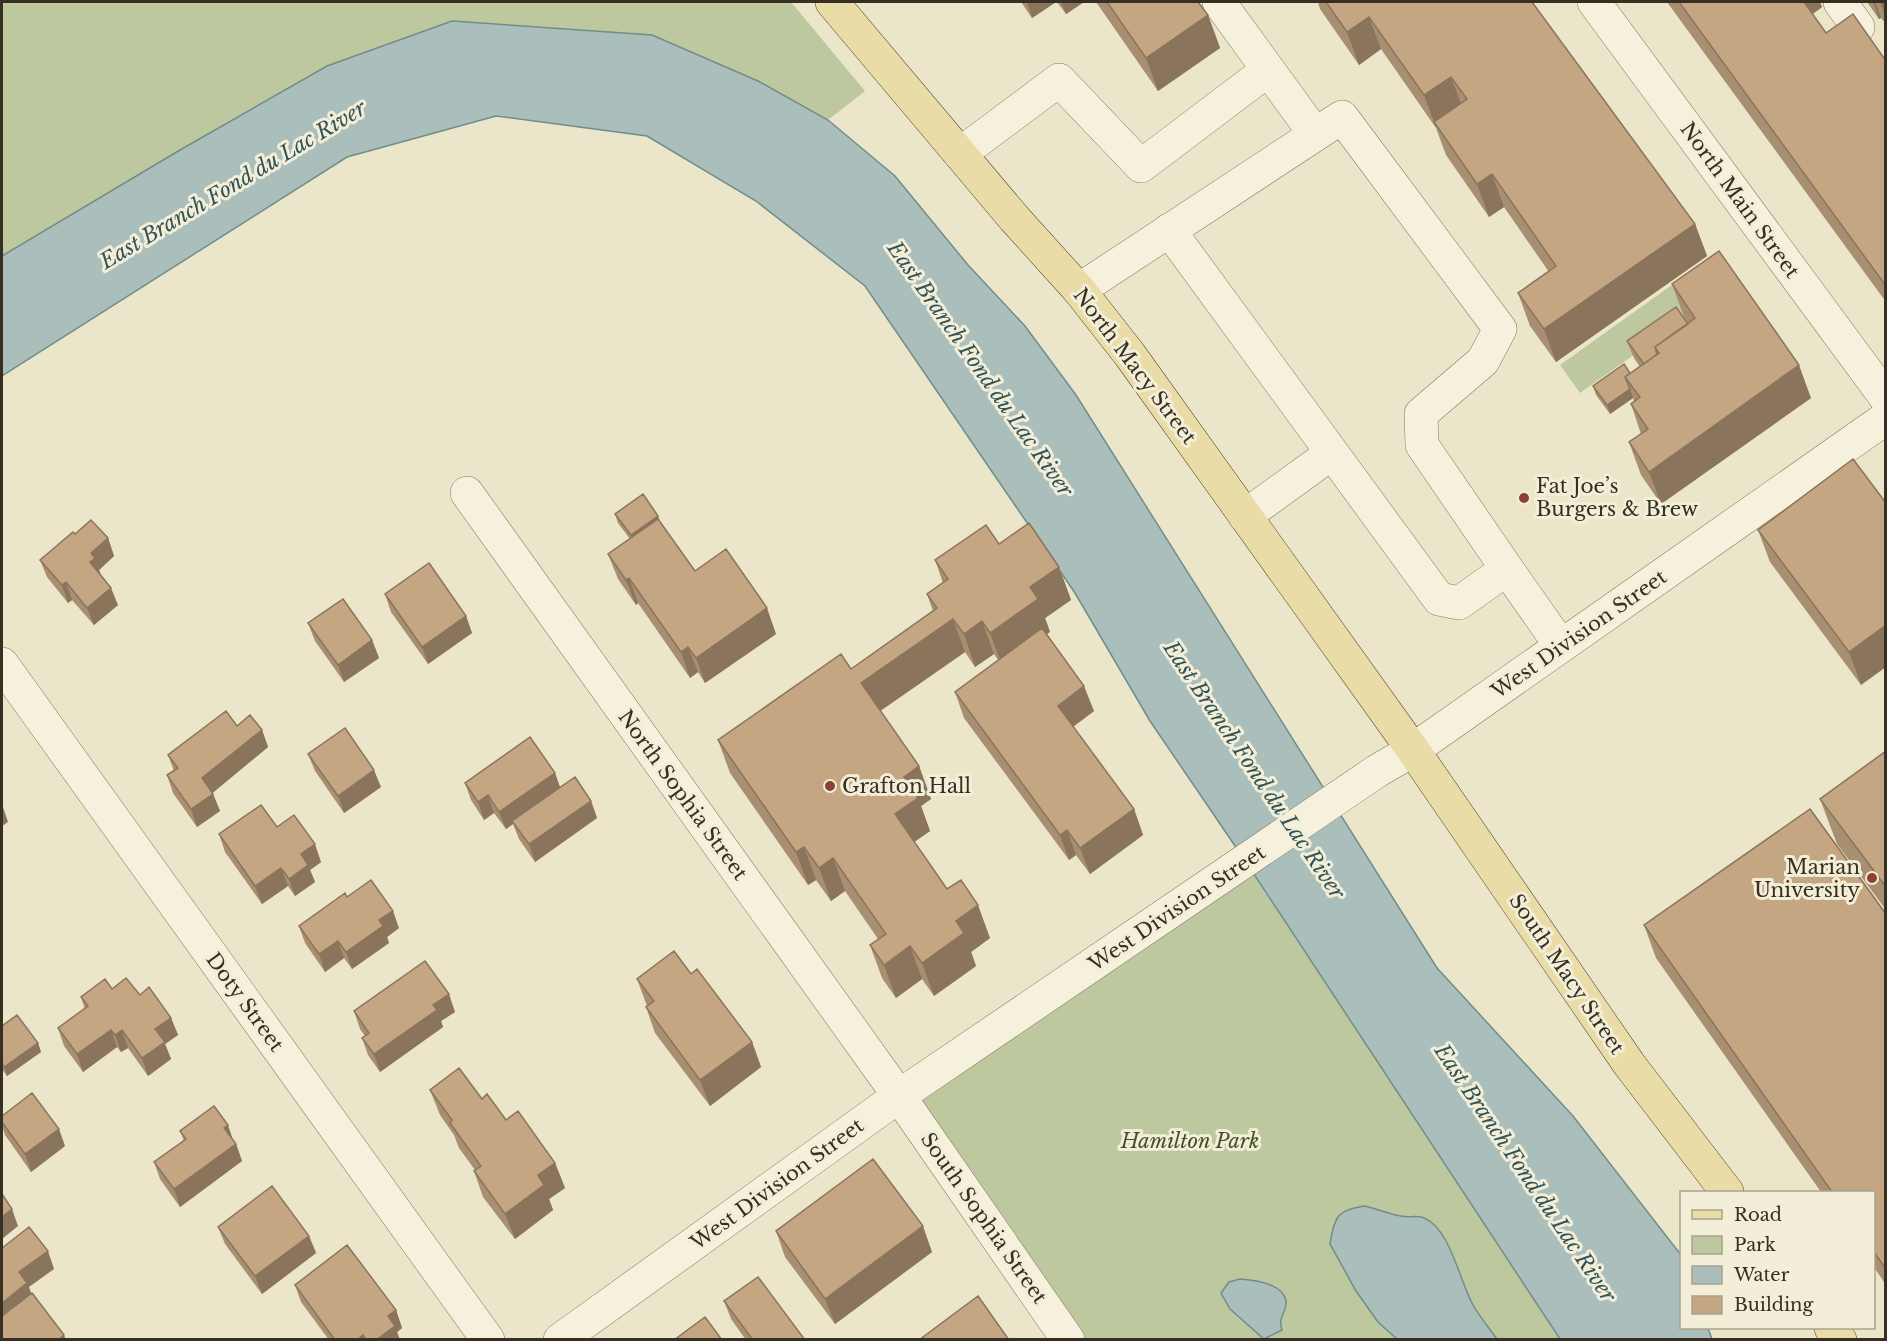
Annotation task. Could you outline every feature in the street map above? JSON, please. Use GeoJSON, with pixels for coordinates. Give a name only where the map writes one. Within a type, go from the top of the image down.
{"type":"FeatureCollection","features":[{"type":"Feature","properties":{"kind":"main road","name":"North Macy Street"},"geometry":{"type":"LineString","coordinates":[[832,2],[1079,290],[1130,356],[1413,750]]}},
{"type":"Feature","properties":{"kind":"main road","name":"South Macy Street"},"geometry":{"type":"LineString","coordinates":[[1413,750],[1629,1064],[1726,1191]]}},
{"type":"Feature","properties":{"kind":"street"},"geometry":{"type":"LineString","coordinates":[[1219,2],[1315,134]]}},
{"type":"Feature","properties":{"kind":"street","name":"North Main Street"},"geometry":{"type":"LineString","coordinates":[[1594,2],[1886,398]]}},
{"type":"Feature","properties":{"kind":"street"},"geometry":{"type":"LineString","coordinates":[[960,154],[1059,80],[1141,166],[1269,70]]}},
{"type":"Feature","properties":{"kind":"street"},"geometry":{"type":"LineString","coordinates":[[1079,290],[1342,117],[1500,329],[1483,361],[1421,414],[1422,445],[1561,646]]}},
{"type":"Feature","properties":{"kind":"street"},"geometry":{"type":"LineString","coordinates":[[1169,230],[1439,599],[1459,603],[1507,569]]}},
{"type":"Feature","properties":{"kind":"street","name":"West Division Street"},"geometry":{"type":"LineString","coordinates":[[560,1340],[899,1096],[1377,771],[1413,750],[1886,418]]}},
{"type":"Feature","properties":{"kind":"street"},"geometry":{"type":"LineString","coordinates":[[1245,516],[1332,453]]}},
{"type":"Feature","properties":{"kind":"street","name":"North Sophia Street"},"geometry":{"type":"LineString","coordinates":[[467,494],[899,1096]]}},
{"type":"Feature","properties":{"kind":"street","name":"Doty Street"},"geometry":{"type":"LineString","coordinates":[[2,664],[488,1340]]}},
{"type":"Feature","properties":{"kind":"street","name":"South Sophia Street"},"geometry":{"type":"LineString","coordinates":[[899,1096],[1068,1340]]}},
{"type":"Feature","properties":{"kind":"green space"},"geometry":{"type":"Polygon","coordinates":[[[2,2],[791,2],[865,91],[828,120],[758,81],[652,35],[326,66],[2,256],[2,2]]]}},
{"type":"Feature","properties":{"kind":"green space"},"geometry":{"type":"Polygon","coordinates":[[[1711,257],[1731,286],[1580,393],[1560,365],[1711,257]]]}},
{"type":"Feature","properties":{"kind":"green space","name":"Hamilton Park"},"geometry":{"type":"Polygon","coordinates":[[[1246,862],[1560,1339],[1068,1339],[899,1096],[1246,862]]]}},
{"type":"Feature","properties":{"kind":"water","name":"East Branch Fond du Lac River"},"geometry":{"type":"Polygon","coordinates":[[[452,21],[652,35],[758,81],[828,120],[895,176],[968,265],[1025,326],[1076,395],[1437,968],[1573,1116],[1680,1254],[1680,1329],[1708,1329],[1712,1339],[1560,1339],[1246,862],[1150,721],[1075,593],[865,286],[756,201],[647,136],[496,116],[347,157],[2,376],[2,256],[327,66],[452,21]]]}},
{"type":"Feature","properties":{"kind":"water"},"geometry":{"type":"Polygon","coordinates":[[[1365,1206],[1404,1217],[1421,1217],[1433,1224],[1448,1244],[1473,1305],[1497,1339],[1397,1339],[1378,1322],[1356,1291],[1330,1244],[1338,1216],[1348,1210],[1365,1206]]]}},
{"type":"Feature","properties":{"kind":"water"},"geometry":{"type":"Polygon","coordinates":[[[1240,1279],[1253,1280],[1280,1290],[1286,1301],[1281,1321],[1282,1330],[1264,1339],[1230,1309],[1221,1293],[1229,1282],[1240,1279]]]}},
{"type":"Feature","properties":{"kind":"building"},"geometry":{"type":"Polygon","coordinates":[[[1107,2],[1198,2],[1208,15],[1146,58],[1107,2]]]}},
{"type":"Feature","properties":{"kind":"building"},"geometry":{"type":"Polygon","coordinates":[[[1326,2],[1532,2],[1695,224],[1544,329],[1518,293],[1556,266],[1492,174],[1477,184],[1434,122],[1467,99],[1451,77],[1424,95],[1369,17],[1347,32],[1326,2]]]}},
{"type":"Feature","properties":{"kind":"building"},"geometry":{"type":"Polygon","coordinates":[[[1679,2],[1804,2],[1826,33],[1853,14],[1886,61],[1886,286],[1679,2]]]}},
{"type":"Feature","properties":{"kind":"building"},"geometry":{"type":"Polygon","coordinates":[[[1719,251],[1799,365],[1649,472],[1629,442],[1648,429],[1631,404],[1640,397],[1625,377],[1659,353],[1655,347],[1695,318],[1672,284],[1719,251]]]}},
{"type":"Feature","properties":{"kind":"building"},"geometry":{"type":"Polygon","coordinates":[[[1676,307],[1688,324],[1655,347],[1657,354],[1644,364],[1627,341],[1676,307]]]}},
{"type":"Feature","properties":{"kind":"building"},"geometry":{"type":"Polygon","coordinates":[[[1624,364],[1630,373],[1625,377],[1630,389],[1607,405],[1593,386],[1624,364]]]}},
{"type":"Feature","properties":{"kind":"building"},"geometry":{"type":"Polygon","coordinates":[[[1853,459],[1886,503],[1886,625],[1849,652],[1758,530],[1853,459]]]}},
{"type":"Feature","properties":{"kind":"building"},"geometry":{"type":"Polygon","coordinates":[[[643,494],[658,516],[631,535],[615,514],[643,494]]]}},
{"type":"Feature","properties":{"kind":"building"},"geometry":{"type":"Polygon","coordinates":[[[658,519],[695,571],[726,549],[767,608],[696,658],[688,647],[681,652],[629,578],[626,580],[608,554],[658,519]]]}},
{"type":"Feature","properties":{"kind":"building"},"geometry":{"type":"Polygon","coordinates":[[[91,520],[108,538],[91,553],[95,558],[90,562],[111,588],[87,608],[66,582],[62,585],[40,560],[91,520]]]}},
{"type":"Feature","properties":{"kind":"building","name":"Grafton Hall"},"geometry":{"type":"Polygon","coordinates":[[[1029,523],[1059,567],[1030,587],[1038,599],[990,633],[982,621],[964,634],[953,619],[861,683],[919,766],[904,777],[918,798],[895,814],[947,889],[961,880],[978,905],[956,921],[964,933],[922,963],[910,946],[884,965],[870,945],[886,934],[833,858],[819,868],[804,847],[796,852],[718,740],[841,654],[851,669],[937,608],[927,594],[948,579],[935,560],[986,525],[999,544],[1029,523]]]}},
{"type":"Feature","properties":{"kind":"building"},"geometry":{"type":"Polygon","coordinates":[[[429,563],[466,616],[422,647],[385,594],[429,563]]]}},
{"type":"Feature","properties":{"kind":"building"},"geometry":{"type":"Polygon","coordinates":[[[343,599],[372,640],[338,665],[308,623],[343,599]]]}},
{"type":"Feature","properties":{"kind":"building"},"geometry":{"type":"Polygon","coordinates":[[[1042,628],[1084,686],[1058,706],[1134,809],[1080,848],[1067,830],[1060,835],[955,692],[1042,628]]]}},
{"type":"Feature","properties":{"kind":"building"},"geometry":{"type":"Polygon","coordinates":[[[226,711],[237,726],[250,715],[262,730],[202,778],[213,794],[191,809],[167,775],[178,768],[168,755],[226,711]]]}},
{"type":"Feature","properties":{"kind":"building"},"geometry":{"type":"Polygon","coordinates":[[[345,728],[374,770],[338,796],[308,754],[345,728]]]}},
{"type":"Feature","properties":{"kind":"building"},"geometry":{"type":"Polygon","coordinates":[[[530,737],[555,773],[499,812],[488,795],[478,802],[465,783],[530,737]]]}},
{"type":"Feature","properties":{"kind":"building"},"geometry":{"type":"Polygon","coordinates":[[[1886,751],[1886,887],[1820,799],[1886,751]]]}},
{"type":"Feature","properties":{"kind":"building"},"geometry":{"type":"Polygon","coordinates":[[[575,777],[591,801],[529,844],[512,821],[575,777]]]}},
{"type":"Feature","properties":{"kind":"building"},"geometry":{"type":"Polygon","coordinates":[[[261,805],[277,827],[294,815],[315,844],[301,854],[308,865],[289,879],[281,868],[255,886],[219,834],[261,805]]]}},
{"type":"Feature","properties":{"kind":"building"},"geometry":{"type":"Polygon","coordinates":[[[1810,809],[1886,914],[1886,1269],[1875,1253],[1875,1191],[1831,1191],[1644,925],[1810,809]]]}},
{"type":"Feature","properties":{"kind":"building"},"geometry":{"type":"Polygon","coordinates":[[[371,880],[393,911],[379,920],[383,926],[346,952],[338,941],[319,954],[299,926],[345,893],[347,897],[371,880]]]}},
{"type":"Feature","properties":{"kind":"building"},"geometry":{"type":"Polygon","coordinates":[[[674,951],[691,974],[697,969],[752,1042],[700,1080],[646,1007],[654,1001],[637,979],[674,951]]]}},
{"type":"Feature","properties":{"kind":"building"},"geometry":{"type":"Polygon","coordinates":[[[425,961],[449,994],[433,1005],[437,1010],[374,1054],[362,1038],[369,1033],[354,1011],[425,961]]]}},
{"type":"Feature","properties":{"kind":"building"},"geometry":{"type":"Polygon","coordinates":[[[126,978],[140,995],[149,987],[171,1018],[155,1029],[165,1042],[142,1058],[122,1030],[115,1035],[111,1030],[77,1054],[58,1028],[88,1006],[81,997],[105,979],[112,989],[126,978]]]}},
{"type":"Feature","properties":{"kind":"building"},"geometry":{"type":"Polygon","coordinates":[[[17,1015],[38,1043],[4,1067],[2,1064],[2,1026],[17,1015]]]}},
{"type":"Feature","properties":{"kind":"building"},"geometry":{"type":"Polygon","coordinates":[[[459,1068],[482,1099],[487,1094],[506,1120],[518,1111],[555,1163],[538,1175],[544,1185],[505,1214],[474,1171],[481,1166],[430,1090],[459,1068]]]}},
{"type":"Feature","properties":{"kind":"building"},"geometry":{"type":"Polygon","coordinates":[[[32,1093],[59,1129],[25,1154],[2,1122],[2,1116],[32,1093]]]}},
{"type":"Feature","properties":{"kind":"building"},"geometry":{"type":"Polygon","coordinates":[[[214,1106],[228,1125],[224,1128],[236,1144],[174,1189],[154,1162],[186,1139],[180,1131],[214,1106]]]}},
{"type":"Feature","properties":{"kind":"building"},"geometry":{"type":"Polygon","coordinates":[[[873,1159],[923,1226],[825,1299],[776,1231],[873,1159]]]}},
{"type":"Feature","properties":{"kind":"building"},"geometry":{"type":"Polygon","coordinates":[[[272,1186],[309,1236],[255,1276],[218,1227],[272,1186]]]}},
{"type":"Feature","properties":{"kind":"building"},"geometry":{"type":"Polygon","coordinates":[[[2,1194],[12,1209],[2,1217],[2,1194]]]}},
{"type":"Feature","properties":{"kind":"building"},"geometry":{"type":"Polygon","coordinates":[[[29,1227],[48,1251],[19,1272],[27,1283],[2,1303],[2,1248],[29,1227]]]}},
{"type":"Feature","properties":{"kind":"building"},"geometry":{"type":"Polygon","coordinates":[[[347,1245],[396,1310],[388,1316],[395,1326],[376,1340],[366,1340],[363,1335],[357,1340],[335,1340],[295,1285],[347,1245]]]}},
{"type":"Feature","properties":{"kind":"building"},"geometry":{"type":"Polygon","coordinates":[[[758,1277],[805,1340],[753,1340],[724,1301],[758,1277]]]}},
{"type":"Feature","properties":{"kind":"building"},"geometry":{"type":"Polygon","coordinates":[[[32,1293],[64,1335],[58,1340],[2,1340],[2,1316],[32,1293]]]}},
{"type":"Feature","properties":{"kind":"building"},"geometry":{"type":"Polygon","coordinates":[[[978,1296],[1009,1340],[919,1340],[978,1296]]]}},
{"type":"Feature","properties":{"kind":"building"},"geometry":{"type":"Polygon","coordinates":[[[705,1317],[722,1340],[674,1340],[705,1317]]]}},
{"type":"Feature","properties":{"kind":"place","name":"Fat Joe’s Burgers & Brew"},"geometry":{"type":"Point","coordinates":[1524,498]}},
{"type":"Feature","properties":{"kind":"place","name":"Grafton Hall"},"geometry":{"type":"Point","coordinates":[830,786]}},
{"type":"Feature","properties":{"kind":"place","name":"Marian University"},"geometry":{"type":"Point","coordinates":[1872,878]}}]}
